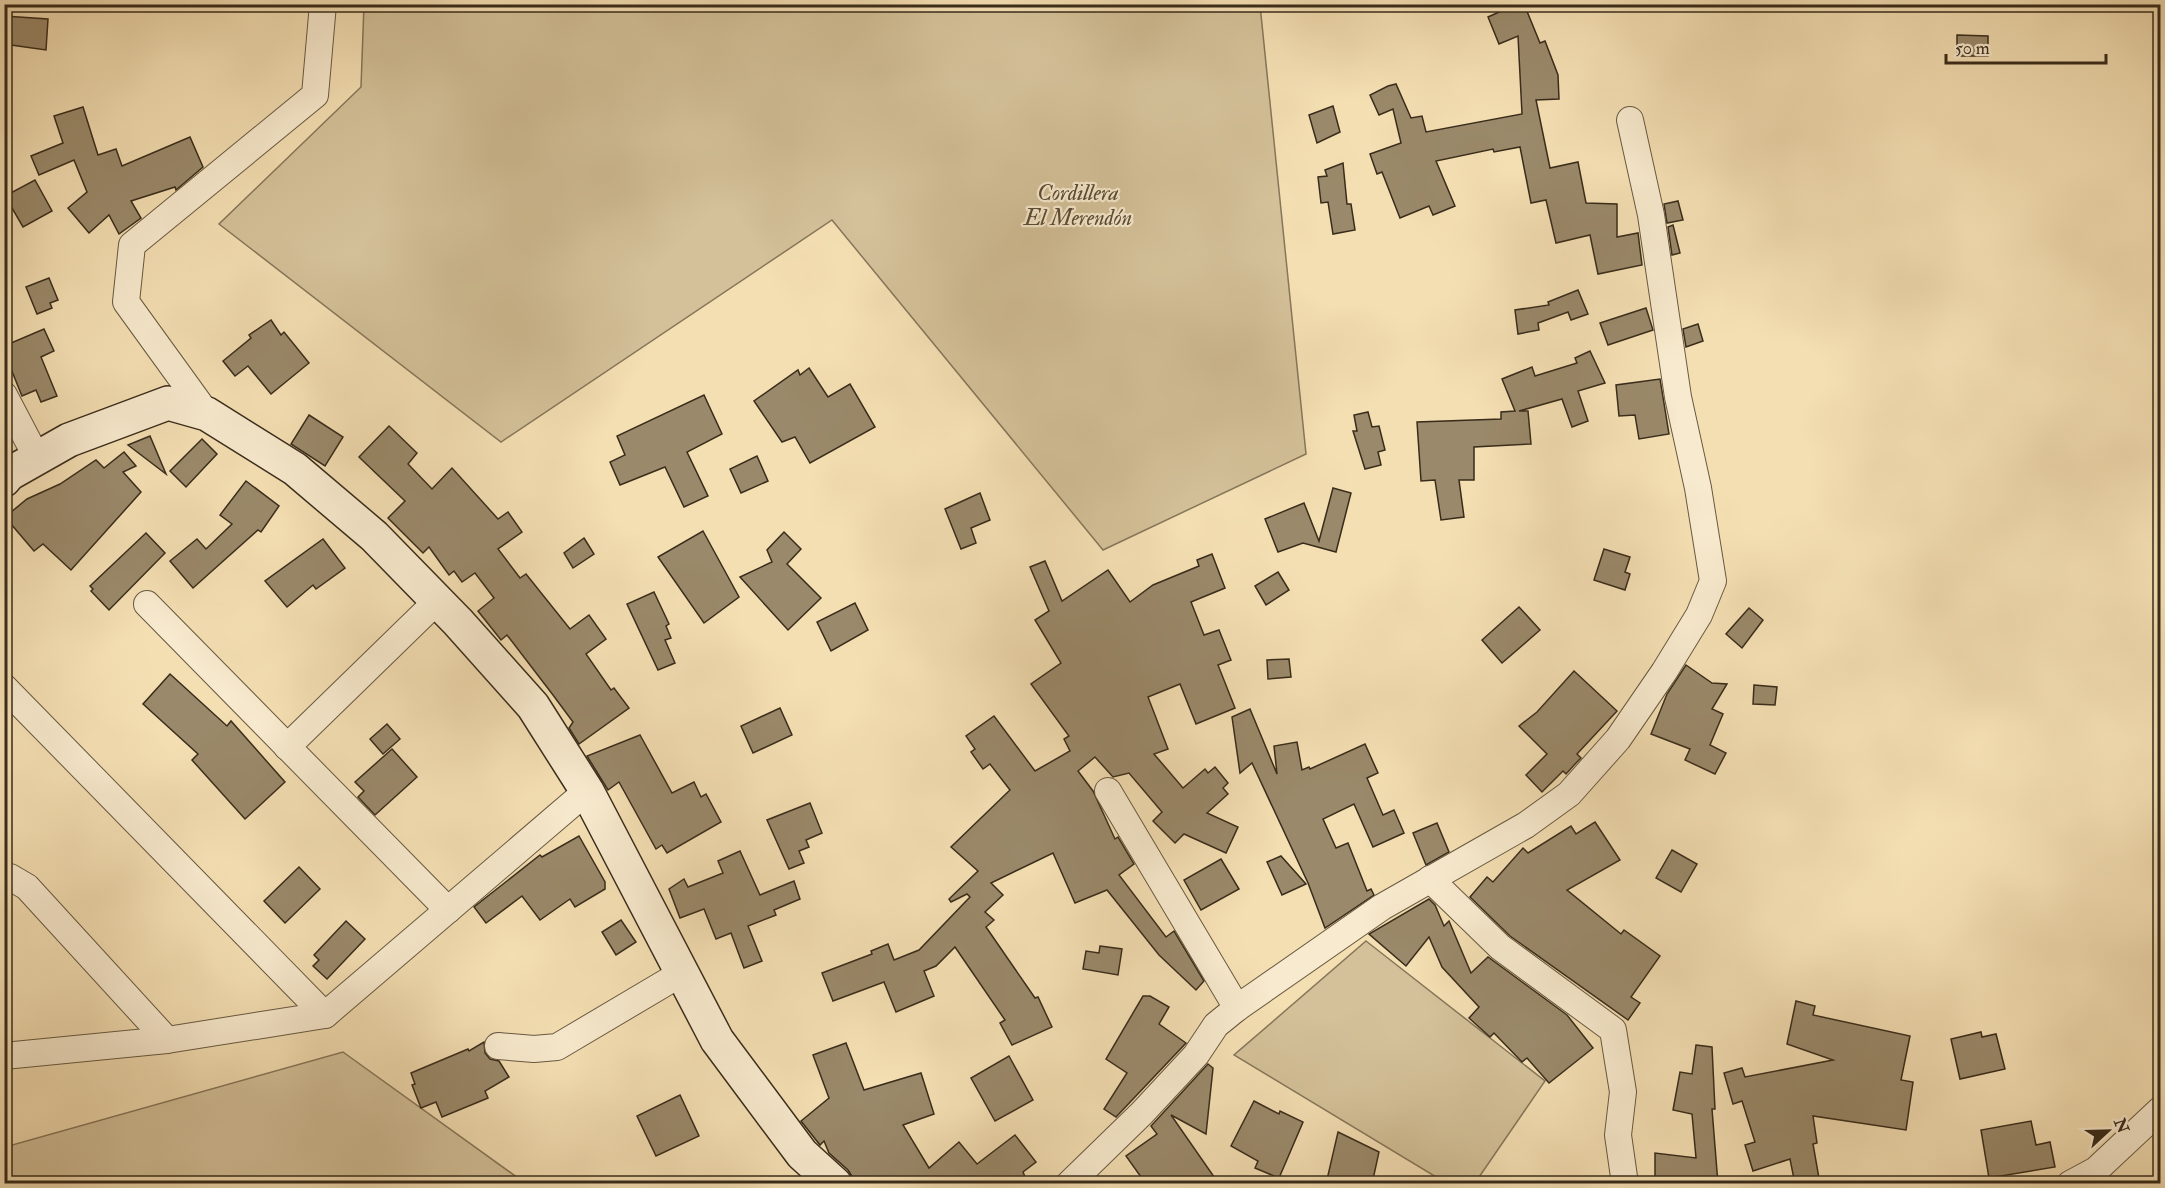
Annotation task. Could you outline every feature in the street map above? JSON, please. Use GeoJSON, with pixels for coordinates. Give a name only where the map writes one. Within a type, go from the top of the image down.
{"type":"FeatureCollection","features":[{"type":"Feature","properties":{"kind":"street"},"geometry":{"type":"LineString","coordinates":[[207,414],[126,302],[132,245],[315,95],[322,4]]}},
{"type":"Feature","properties":{"kind":"street"},"geometry":{"type":"LineString","coordinates":[[1069,1184],[1142,1113],[1196,1055],[1216,1025],[1237,1008],[1382,908],[1526,825],[1569,794],[1618,739],[1664,672],[1699,615],[1713,581],[1698,488],[1678,397],[1651,215],[1630,120]]}},
{"type":"Feature","properties":{"kind":"street"},"geometry":{"type":"LineString","coordinates":[[4,395],[38,458]]}},
{"type":"Feature","properties":{"kind":"street"},"geometry":{"type":"LineString","coordinates":[[4,480],[9,474],[69,440],[168,403],[207,414],[295,469],[374,536],[533,705],[587,791],[717,1040],[802,1154],[835,1184]]}},
{"type":"Feature","properties":{"kind":"street"},"geometry":{"type":"LineString","coordinates":[[287,747],[437,601]]}},
{"type":"Feature","properties":{"kind":"street"},"geometry":{"type":"LineString","coordinates":[[147,604],[448,910]]}},
{"type":"Feature","properties":{"kind":"street"},"geometry":{"type":"LineString","coordinates":[[4,687],[325,1015]]}},
{"type":"Feature","properties":{"kind":"street"},"geometry":{"type":"LineString","coordinates":[[4,1056],[167,1040],[325,1015],[587,791]]}},
{"type":"Feature","properties":{"kind":"street"},"geometry":{"type":"LineString","coordinates":[[1108,791],[1237,1008]]}},
{"type":"Feature","properties":{"kind":"street"},"geometry":{"type":"LineString","coordinates":[[4,876],[27,887],[167,1040]]}},
{"type":"Feature","properties":{"kind":"street"},"geometry":{"type":"LineString","coordinates":[[1430,879],[1500,947],[1613,1030],[1623,1092],[1617,1135],[1625,1184]]}},
{"type":"Feature","properties":{"kind":"street"},"geometry":{"type":"LineString","coordinates":[[498,1046],[534,1049],[557,1047],[682,973]]}},
{"type":"Feature","properties":{"kind":"street"},"geometry":{"type":"LineString","coordinates":[[2070,1184],[2096,1170],[2160,1110]]}},
{"type":"Feature","properties":{"kind":"green space","name":"Cordillera El Merendón"},"geometry":{"type":"Polygon","coordinates":[[[364,5],[1260,5],[1306,454],[1103,550],[832,220],[501,442],[219,224],[361,87],[364,5]]]}},
{"type":"Feature","properties":{"kind":"green space"},"geometry":{"type":"Polygon","coordinates":[[[1366,941],[1545,1081],[1475,1183],[1446,1183],[1234,1055],[1366,941]]]}},
{"type":"Feature","properties":{"kind":"green space"},"geometry":{"type":"Polygon","coordinates":[[[343,1052],[525,1183],[5,1184],[5,1147],[343,1052]]]}},
{"type":"Feature","properties":{"kind":"building"},"geometry":{"type":"Polygon","coordinates":[[[1517,4],[1524,4],[1540,43],[1545,41],[1558,75],[1559,99],[1536,100],[1550,168],[1578,162],[1586,203],[1617,204],[1617,237],[1638,233],[1642,265],[1598,274],[1590,235],[1556,243],[1546,200],[1531,203],[1520,147],[1494,152],[1493,149],[1436,161],[1455,206],[1433,215],[1429,206],[1400,218],[1382,172],[1377,174],[1370,154],[1401,143],[1393,109],[1379,115],[1370,95],[1388,86],[1396,84],[1411,118],[1422,116],[1426,132],[1522,114],[1518,36],[1499,44],[1488,17],[1517,4]]]}},
{"type":"Feature","properties":{"kind":"building"},"geometry":{"type":"Polygon","coordinates":[[[4,16],[48,19],[46,50],[4,44],[4,16]]]}},
{"type":"Feature","properties":{"kind":"building"},"geometry":{"type":"Polygon","coordinates":[[[1957,35],[1988,36],[1988,56],[1957,56],[1957,35]]]}},
{"type":"Feature","properties":{"kind":"building"},"geometry":{"type":"Polygon","coordinates":[[[1333,106],[1340,132],[1317,143],[1309,115],[1333,106]]]}},
{"type":"Feature","properties":{"kind":"building"},"geometry":{"type":"Polygon","coordinates":[[[83,107],[98,155],[116,149],[122,166],[190,137],[203,167],[176,190],[175,187],[131,201],[141,218],[119,234],[109,215],[89,233],[68,208],[87,192],[74,160],[39,175],[31,156],[63,143],[54,116],[83,107]]]}},
{"type":"Feature","properties":{"kind":"building"},"geometry":{"type":"Polygon","coordinates":[[[1343,163],[1347,204],[1351,204],[1355,230],[1333,234],[1328,202],[1321,203],[1318,177],[1327,176],[1325,170],[1343,163]]]}},
{"type":"Feature","properties":{"kind":"building"},"geometry":{"type":"Polygon","coordinates":[[[35,180],[52,211],[23,227],[5,196],[35,180]]]}},
{"type":"Feature","properties":{"kind":"building"},"geometry":{"type":"Polygon","coordinates":[[[1678,201],[1683,220],[1667,223],[1664,204],[1678,201]]]}},
{"type":"Feature","properties":{"kind":"building"},"geometry":{"type":"Polygon","coordinates":[[[1673,225],[1680,253],[1672,255],[1668,227],[1673,225]]]}},
{"type":"Feature","properties":{"kind":"building"},"geometry":{"type":"Polygon","coordinates":[[[49,278],[58,300],[50,303],[52,308],[37,314],[26,287],[49,278]]]}},
{"type":"Feature","properties":{"kind":"building"},"geometry":{"type":"Polygon","coordinates":[[[1578,290],[1588,314],[1571,320],[1568,312],[1538,323],[1539,330],[1518,334],[1515,310],[1549,305],[1548,302],[1578,290]]]}},
{"type":"Feature","properties":{"kind":"building"},"geometry":{"type":"Polygon","coordinates":[[[1646,308],[1653,330],[1608,345],[1600,323],[1646,308]]]}},
{"type":"Feature","properties":{"kind":"building"},"geometry":{"type":"Polygon","coordinates":[[[271,320],[281,335],[284,332],[309,363],[271,394],[248,366],[235,376],[223,361],[251,338],[249,335],[271,320]]]}},
{"type":"Feature","properties":{"kind":"building"},"geometry":{"type":"Polygon","coordinates":[[[1698,324],[1703,341],[1686,347],[1683,329],[1698,324]]]}},
{"type":"Feature","properties":{"kind":"building"},"geometry":{"type":"Polygon","coordinates":[[[44,329],[54,351],[41,357],[57,396],[41,402],[36,390],[22,396],[11,369],[4,372],[4,346],[44,329]]]}},
{"type":"Feature","properties":{"kind":"building"},"geometry":{"type":"Polygon","coordinates":[[[1590,351],[1605,383],[1578,391],[1588,421],[1572,427],[1562,399],[1519,411],[1528,411],[1531,444],[1474,447],[1474,480],[1459,480],[1464,517],[1441,520],[1435,480],[1421,481],[1417,422],[1501,419],[1501,412],[1515,411],[1502,379],[1532,367],[1535,376],[1577,363],[1575,358],[1590,351]]]}},
{"type":"Feature","properties":{"kind":"building"},"geometry":{"type":"Polygon","coordinates":[[[809,368],[828,397],[850,384],[875,427],[810,463],[795,437],[782,442],[754,401],[798,370],[800,375],[809,368]]]}},
{"type":"Feature","properties":{"kind":"building"},"geometry":{"type":"Polygon","coordinates":[[[1660,379],[1669,434],[1639,439],[1635,415],[1619,416],[1616,385],[1660,379]]]}},
{"type":"Feature","properties":{"kind":"building"},"geometry":{"type":"Polygon","coordinates":[[[704,395],[722,434],[687,452],[708,496],[684,507],[665,467],[620,485],[610,462],[625,455],[617,436],[704,395]]]}},
{"type":"Feature","properties":{"kind":"building"},"geometry":{"type":"Polygon","coordinates":[[[1368,412],[1372,427],[1379,426],[1385,450],[1378,452],[1381,465],[1365,469],[1353,431],[1357,431],[1354,415],[1368,412]]]}},
{"type":"Feature","properties":{"kind":"building"},"geometry":{"type":"Polygon","coordinates":[[[309,415],[343,437],[325,466],[291,444],[309,415]]]}},
{"type":"Feature","properties":{"kind":"building"},"geometry":{"type":"Polygon","coordinates":[[[389,426],[417,453],[408,464],[432,489],[452,468],[498,519],[508,512],[522,532],[498,549],[520,578],[526,574],[570,629],[589,615],[606,639],[586,654],[611,690],[614,688],[629,708],[579,744],[569,728],[573,722],[553,695],[507,635],[501,640],[478,611],[494,598],[475,573],[462,582],[454,571],[449,575],[429,547],[423,553],[388,518],[405,501],[359,457],[389,426]]]}},
{"type":"Feature","properties":{"kind":"building"},"geometry":{"type":"Polygon","coordinates":[[[150,436],[166,474],[128,445],[150,436]]]}},
{"type":"Feature","properties":{"kind":"building"},"geometry":{"type":"Polygon","coordinates":[[[202,439],[217,454],[186,487],[170,471],[202,439]]]}},
{"type":"Feature","properties":{"kind":"building"},"geometry":{"type":"Polygon","coordinates":[[[124,452],[136,466],[123,472],[141,492],[71,570],[43,544],[34,551],[5,517],[27,499],[60,484],[96,460],[104,468],[124,452]]]}},
{"type":"Feature","properties":{"kind":"building"},"geometry":{"type":"Polygon","coordinates":[[[757,456],[768,481],[741,493],[730,469],[757,456]]]}},
{"type":"Feature","properties":{"kind":"building"},"geometry":{"type":"Polygon","coordinates":[[[246,481],[279,506],[261,532],[258,530],[193,588],[170,561],[197,539],[206,549],[232,524],[220,515],[246,481]]]}},
{"type":"Feature","properties":{"kind":"building"},"geometry":{"type":"Polygon","coordinates":[[[1333,488],[1351,493],[1336,552],[1303,543],[1278,552],[1265,519],[1304,503],[1319,541],[1333,488]]]}},
{"type":"Feature","properties":{"kind":"building"},"geometry":{"type":"Polygon","coordinates":[[[980,493],[990,520],[971,528],[976,543],[961,549],[945,509],[980,493]]]}},
{"type":"Feature","properties":{"kind":"building"},"geometry":{"type":"Polygon","coordinates":[[[703,531],[739,597],[704,623],[658,557],[703,531]]]}},
{"type":"Feature","properties":{"kind":"building"},"geometry":{"type":"Polygon","coordinates":[[[784,532],[801,549],[787,564],[821,598],[788,630],[740,577],[772,562],[767,550],[784,532]]]}},
{"type":"Feature","properties":{"kind":"building"},"geometry":{"type":"Polygon","coordinates":[[[146,533],[165,553],[109,610],[91,591],[93,589],[90,586],[146,533]]]}},
{"type":"Feature","properties":{"kind":"building"},"geometry":{"type":"Polygon","coordinates":[[[584,538],[594,554],[573,568],[564,553],[584,538]]]}},
{"type":"Feature","properties":{"kind":"building"},"geometry":{"type":"Polygon","coordinates":[[[323,539],[345,568],[316,589],[313,585],[287,607],[265,581],[323,539]]]}},
{"type":"Feature","properties":{"kind":"building"},"geometry":{"type":"Polygon","coordinates":[[[1604,549],[1630,557],[1625,572],[1630,574],[1625,590],[1594,580],[1604,549]]]}},
{"type":"Feature","properties":{"kind":"building"},"geometry":{"type":"Polygon","coordinates":[[[1212,554],[1225,588],[1191,602],[1204,635],[1219,630],[1231,660],[1218,665],[1235,708],[1196,724],[1180,684],[1148,697],[1168,749],[1154,754],[1183,788],[1205,769],[1208,773],[1215,767],[1228,783],[1223,788],[1228,794],[1207,813],[1238,827],[1226,853],[1184,834],[1175,843],[1153,821],[1162,812],[1129,773],[1113,777],[1095,757],[1078,771],[1093,791],[1115,839],[1118,837],[1134,864],[1119,875],[1166,937],[1174,931],[1204,981],[1196,990],[1159,955],[1107,890],[1075,903],[1053,853],[991,883],[1003,895],[985,912],[994,920],[986,927],[1035,998],[1038,997],[1052,1027],[1012,1045],[1000,1023],[1005,1020],[955,947],[936,966],[924,971],[934,996],[896,1012],[884,982],[833,1001],[822,973],[872,954],[871,951],[888,944],[894,960],[919,950],[970,897],[967,894],[951,902],[949,899],[978,871],[951,847],[1010,790],[990,764],[983,769],[971,752],[975,749],[966,736],[994,716],[1035,771],[1070,751],[1064,739],[1069,736],[1031,684],[1061,663],[1035,620],[1049,611],[1030,567],[1045,561],[1062,601],[1108,570],[1130,602],[1153,585],[1199,566],[1197,560],[1212,554]]]}},
{"type":"Feature","properties":{"kind":"building"},"geometry":{"type":"Polygon","coordinates":[[[1278,572],[1289,590],[1266,605],[1255,586],[1278,572]]]}},
{"type":"Feature","properties":{"kind":"building"},"geometry":{"type":"Polygon","coordinates":[[[654,592],[669,624],[666,626],[671,638],[665,640],[675,663],[658,670],[627,604],[654,592]]]}},
{"type":"Feature","properties":{"kind":"building"},"geometry":{"type":"Polygon","coordinates":[[[855,603],[868,630],[831,651],[817,622],[855,603]]]}},
{"type":"Feature","properties":{"kind":"building"},"geometry":{"type":"Polygon","coordinates":[[[1519,607],[1540,630],[1502,663],[1482,640],[1519,607]]]}},
{"type":"Feature","properties":{"kind":"building"},"geometry":{"type":"Polygon","coordinates":[[[1749,608],[1763,620],[1742,648],[1726,634],[1749,608]]]}},
{"type":"Feature","properties":{"kind":"building"},"geometry":{"type":"Polygon","coordinates":[[[1289,659],[1291,677],[1268,679],[1267,660],[1289,659]]]}},
{"type":"Feature","properties":{"kind":"building"},"geometry":{"type":"Polygon","coordinates":[[[1686,665],[1712,683],[1727,684],[1712,709],[1723,714],[1710,745],[1726,753],[1715,774],[1685,760],[1690,749],[1651,734],[1667,694],[1686,665]]]}},
{"type":"Feature","properties":{"kind":"building"},"geometry":{"type":"Polygon","coordinates":[[[1574,671],[1617,711],[1577,754],[1581,758],[1566,774],[1563,771],[1542,792],[1526,775],[1547,754],[1519,726],[1537,712],[1574,671]]]}},
{"type":"Feature","properties":{"kind":"building"},"geometry":{"type":"Polygon","coordinates":[[[170,674],[227,726],[231,721],[285,782],[245,819],[192,760],[198,754],[143,704],[170,674]]]}},
{"type":"Feature","properties":{"kind":"building"},"geometry":{"type":"Polygon","coordinates":[[[1754,685],[1777,687],[1775,705],[1753,704],[1754,685]]]}},
{"type":"Feature","properties":{"kind":"building"},"geometry":{"type":"Polygon","coordinates":[[[780,708],[792,735],[753,753],[741,726],[780,708]]]}},
{"type":"Feature","properties":{"kind":"building"},"geometry":{"type":"Polygon","coordinates":[[[1250,709],[1277,774],[1274,746],[1297,742],[1302,770],[1309,767],[1310,769],[1365,744],[1378,773],[1367,778],[1383,815],[1394,810],[1404,833],[1373,847],[1354,804],[1323,819],[1336,848],[1348,843],[1367,891],[1371,889],[1374,895],[1325,928],[1308,883],[1252,763],[1240,773],[1232,717],[1250,709]]]}},
{"type":"Feature","properties":{"kind":"building"},"geometry":{"type":"Polygon","coordinates":[[[387,724],[400,739],[383,754],[370,739],[387,724]]]}},
{"type":"Feature","properties":{"kind":"building"},"geometry":{"type":"Polygon","coordinates":[[[640,735],[672,793],[694,782],[701,797],[706,794],[721,822],[667,853],[662,845],[656,849],[619,782],[608,790],[587,756],[640,735]]]}},
{"type":"Feature","properties":{"kind":"building"},"geometry":{"type":"Polygon","coordinates":[[[392,749],[417,777],[375,815],[358,797],[364,791],[355,782],[392,749]]]}},
{"type":"Feature","properties":{"kind":"building"},"geometry":{"type":"Polygon","coordinates":[[[810,803],[822,833],[806,840],[809,847],[799,851],[804,863],[789,869],[767,820],[810,803]]]}},
{"type":"Feature","properties":{"kind":"building"},"geometry":{"type":"Polygon","coordinates":[[[1595,822],[1620,860],[1567,890],[1621,934],[1624,930],[1660,956],[1631,997],[1640,1003],[1628,1020],[1510,936],[1470,897],[1487,877],[1493,882],[1523,848],[1528,853],[1571,826],[1576,834],[1595,822]]]}},
{"type":"Feature","properties":{"kind":"building"},"geometry":{"type":"Polygon","coordinates":[[[1437,823],[1449,852],[1426,865],[1413,833],[1437,823]]]}},
{"type":"Feature","properties":{"kind":"building"},"geometry":{"type":"Polygon","coordinates":[[[579,836],[605,882],[605,889],[575,907],[570,899],[540,920],[522,896],[486,923],[474,907],[540,855],[542,857],[579,836]]]}},
{"type":"Feature","properties":{"kind":"building"},"geometry":{"type":"Polygon","coordinates":[[[1672,850],[1697,864],[1681,892],[1656,878],[1672,850]]]}},
{"type":"Feature","properties":{"kind":"building"},"geometry":{"type":"Polygon","coordinates":[[[740,851],[760,895],[794,881],[800,899],[774,910],[776,915],[748,926],[762,961],[744,968],[731,933],[716,939],[704,909],[680,918],[669,889],[684,879],[688,887],[723,873],[718,861],[740,851]]]}},
{"type":"Feature","properties":{"kind":"building"},"geometry":{"type":"Polygon","coordinates":[[[1281,856],[1306,884],[1282,895],[1267,862],[1281,856]]]}},
{"type":"Feature","properties":{"kind":"building"},"geometry":{"type":"Polygon","coordinates":[[[1221,859],[1239,889],[1201,910],[1184,880],[1221,859]]]}},
{"type":"Feature","properties":{"kind":"building"},"geometry":{"type":"Polygon","coordinates":[[[299,867],[320,889],[285,923],[264,901],[299,867]]]}},
{"type":"Feature","properties":{"kind":"building"},"geometry":{"type":"Polygon","coordinates":[[[1429,899],[1435,905],[1444,926],[1449,921],[1471,973],[1488,957],[1567,1015],[1593,1048],[1549,1083],[1527,1058],[1522,1062],[1494,1033],[1490,1037],[1469,1018],[1479,1007],[1442,967],[1429,937],[1406,966],[1369,934],[1429,899]]]}},
{"type":"Feature","properties":{"kind":"building"},"geometry":{"type":"Polygon","coordinates":[[[621,920],[636,942],[616,955],[602,932],[621,920]]]}},
{"type":"Feature","properties":{"kind":"building"},"geometry":{"type":"Polygon","coordinates":[[[346,921],[365,939],[327,979],[313,966],[319,960],[314,955],[346,921]]]}},
{"type":"Feature","properties":{"kind":"building"},"geometry":{"type":"Polygon","coordinates":[[[1100,946],[1122,949],[1118,975],[1083,969],[1086,951],[1099,953],[1100,946]]]}},
{"type":"Feature","properties":{"kind":"building"},"geometry":{"type":"Polygon","coordinates":[[[1143,996],[1150,996],[1169,1007],[1159,1024],[1186,1043],[1116,1117],[1104,1109],[1127,1073],[1106,1059],[1143,996]]]}},
{"type":"Feature","properties":{"kind":"building"},"geometry":{"type":"Polygon","coordinates":[[[1796,1001],[1815,1006],[1813,1015],[1910,1036],[1901,1080],[1913,1082],[1906,1130],[1813,1116],[1817,1143],[1813,1144],[1820,1184],[1795,1184],[1790,1159],[1753,1171],[1745,1145],[1755,1142],[1742,1101],[1733,1104],[1724,1073],[1742,1068],[1745,1077],[1833,1060],[1787,1044],[1796,1001]]]}},
{"type":"Feature","properties":{"kind":"building"},"geometry":{"type":"Polygon","coordinates":[[[1981,1032],[1982,1037],[1996,1034],[2005,1069],[1960,1079],[1951,1039],[1981,1032]]]}},
{"type":"Feature","properties":{"kind":"building"},"geometry":{"type":"Polygon","coordinates":[[[484,1042],[485,1053],[490,1059],[499,1061],[509,1077],[485,1091],[488,1098],[442,1117],[436,1102],[421,1108],[412,1085],[415,1084],[411,1073],[468,1049],[469,1051],[484,1042]]]}},
{"type":"Feature","properties":{"kind":"building"},"geometry":{"type":"Polygon","coordinates":[[[846,1043],[864,1090],[921,1073],[934,1114],[903,1125],[929,1168],[959,1142],[977,1164],[1015,1135],[1036,1162],[1023,1172],[1028,1184],[857,1184],[848,1170],[829,1153],[824,1141],[820,1145],[801,1121],[829,1098],[813,1055],[846,1043]]]}},
{"type":"Feature","properties":{"kind":"building"},"geometry":{"type":"Polygon","coordinates":[[[1696,1045],[1712,1047],[1715,1109],[1712,1109],[1718,1184],[1655,1184],[1655,1153],[1696,1158],[1692,1114],[1673,1110],[1680,1072],[1692,1074],[1696,1045]]]}},
{"type":"Feature","properties":{"kind":"building"},"geometry":{"type":"Polygon","coordinates":[[[1009,1056],[1033,1100],[995,1121],[971,1078],[1009,1056]]]}},
{"type":"Feature","properties":{"kind":"building"},"geometry":{"type":"Polygon","coordinates":[[[1208,1064],[1213,1068],[1206,1134],[1171,1115],[1219,1184],[1146,1184],[1126,1156],[1157,1134],[1151,1126],[1208,1064]]]}},
{"type":"Feature","properties":{"kind":"building"},"geometry":{"type":"Polygon","coordinates":[[[680,1095],[699,1136],[656,1156],[637,1116],[680,1095]]]}},
{"type":"Feature","properties":{"kind":"building"},"geometry":{"type":"Polygon","coordinates":[[[1254,1101],[1279,1114],[1280,1111],[1303,1122],[1279,1178],[1255,1168],[1258,1161],[1231,1146],[1254,1101]]]}},
{"type":"Feature","properties":{"kind":"building"},"geometry":{"type":"Polygon","coordinates":[[[2031,1121],[2036,1145],[2050,1142],[2055,1167],[1989,1178],[1981,1130],[2031,1121]]]}},
{"type":"Feature","properties":{"kind":"building"},"geometry":{"type":"Polygon","coordinates":[[[1338,1132],[1379,1152],[1372,1184],[1326,1184],[1338,1132]]]}}]}
